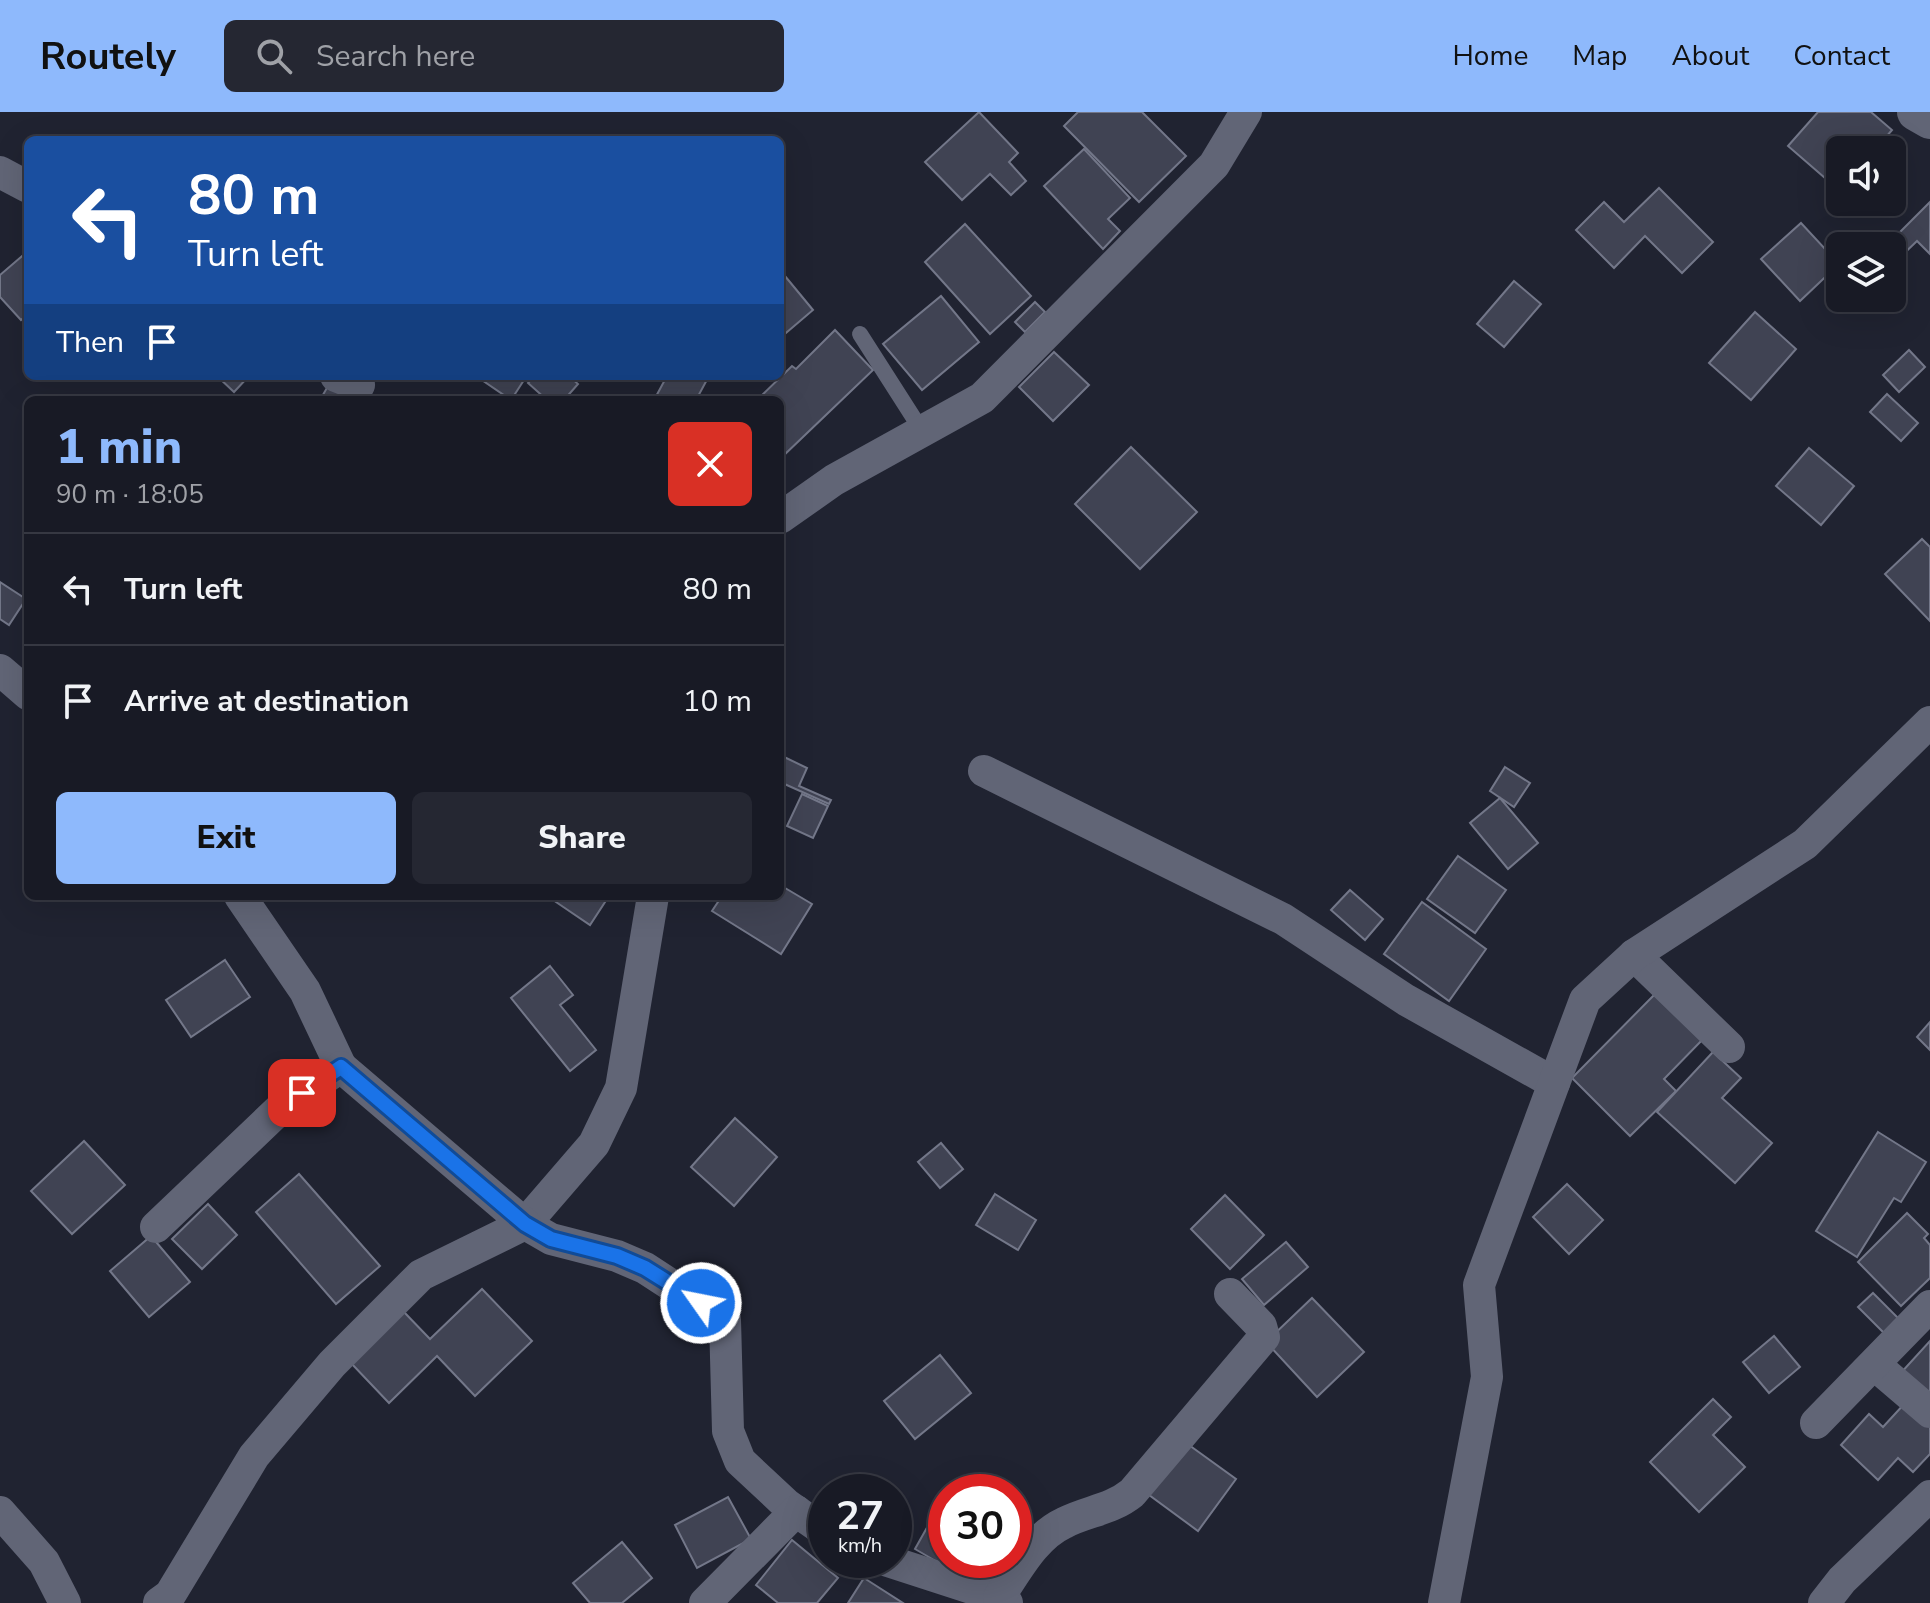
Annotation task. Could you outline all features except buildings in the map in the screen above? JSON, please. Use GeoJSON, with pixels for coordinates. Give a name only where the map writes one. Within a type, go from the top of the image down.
{"type":"FeatureCollection","features":[{"type":"Feature","properties":{"kind":"street"},"geometry":{"type":"LineString","coordinates":[[784,515],[834,480],[982,398],[1214,165],[1246,112]]}},
{"type":"Feature","properties":{"kind":"street"},"geometry":{"type":"LineString","coordinates":[[1916,112],[1930,120]]}},
{"type":"Feature","properties":{"kind":"street"},"geometry":{"type":"LineString","coordinates":[[0,172],[24,185]]}},
{"type":"Feature","properties":{"kind":"street"},"geometry":{"type":"LineString","coordinates":[[0,670],[24,691]]}},
{"type":"Feature","properties":{"kind":"street"},"geometry":{"type":"LineString","coordinates":[[1444,1603],[1487,1377],[1479,1285],[1585,1000],[1634,955],[1805,844],[1930,722]]}},
{"type":"Feature","properties":{"kind":"street"},"geometry":{"type":"LineString","coordinates":[[984,771],[1283,919],[1406,1000],[1554,1083]]}},
{"type":"Feature","properties":{"kind":"street"},"geometry":{"type":"LineString","coordinates":[[243,900],[305,991],[341,1067],[525,1224],[551,1239],[617,1256],[645,1268],[725,1320],[728,1431],[740,1461],[808,1519]]}},
{"type":"Feature","properties":{"kind":"street"},"geometry":{"type":"LineString","coordinates":[[159,1603],[170,1595],[254,1456],[332,1364],[421,1275],[525,1224],[594,1144],[621,1088],[652,900]]}},
{"type":"Feature","properties":{"kind":"street"},"geometry":{"type":"LineString","coordinates":[[1634,955],[1729,1047]]}},
{"type":"Feature","properties":{"kind":"street"},"geometry":{"type":"LineString","coordinates":[[156,1227],[283,1106],[341,1067]]}},
{"type":"Feature","properties":{"kind":"street"},"geometry":{"type":"LineString","coordinates":[[912,1569],[1003,1600],[1036,1543],[1063,1523],[1109,1507],[1132,1493],[1264,1337],[1261,1326],[1230,1294]]}},
{"type":"Feature","properties":{"kind":"street"},"geometry":{"type":"LineString","coordinates":[[1816,1423],[1930,1306]]}},
{"type":"Feature","properties":{"kind":"street"},"geometry":{"type":"LineString","coordinates":[[1875,1365],[1930,1412]]}},
{"type":"Feature","properties":{"kind":"street"},"geometry":{"type":"LineString","coordinates":[[1824,1603],[1842,1580],[1930,1496]]}},
{"type":"Feature","properties":{"kind":"street"},"geometry":{"type":"LineString","coordinates":[[705,1603],[796,1511]]}},
{"type":"Feature","properties":{"kind":"street"},"geometry":{"type":"LineString","coordinates":[[0,1512],[44,1562],[65,1603]]}},
{"type":"Feature","properties":{"kind":"lane"},"geometry":{"type":"LineString","coordinates":[[860,334],[922,431]]}},
{"type":"Feature","properties":{"kind":"route"},"geometry":{"type":"LineString","coordinates":[[302,1093],[341,1067],[525,1224],[551,1239],[617,1256],[645,1268],[701,1303]]}}]}
